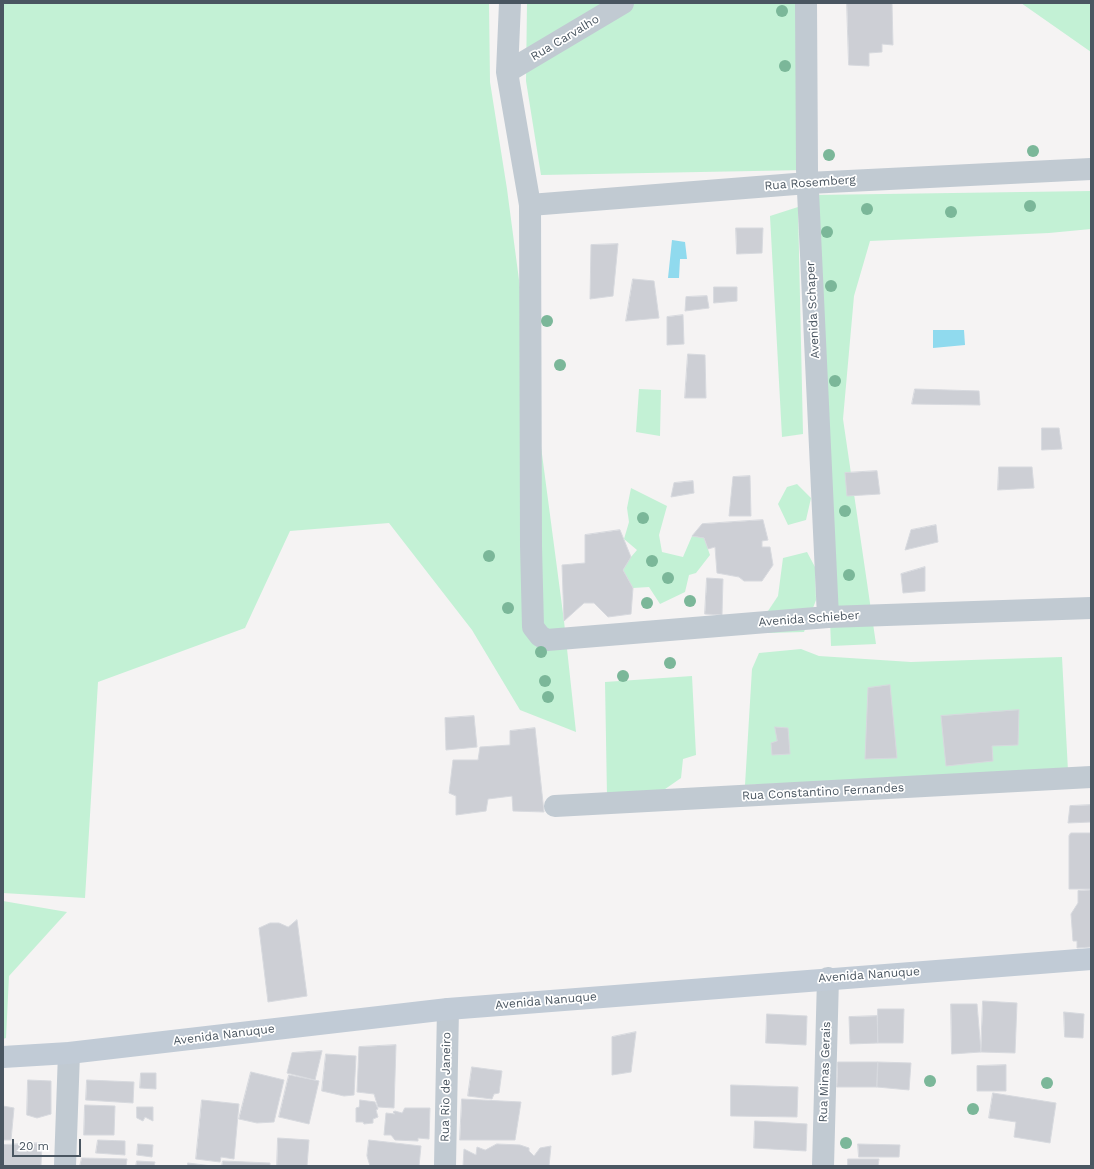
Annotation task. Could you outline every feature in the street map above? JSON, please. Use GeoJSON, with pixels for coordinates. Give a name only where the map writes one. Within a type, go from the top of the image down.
{"type":"FeatureCollection","features":[{"type":"Feature","properties":{"kind":"main road","name":"Avenida Nanuque"},"geometry":{"type":"LineString","coordinates":[[3,1057],[69,1053],[448,1009],[1091,958]]}},
{"type":"Feature","properties":{"kind":"street"},"geometry":{"type":"LineString","coordinates":[[510,3],[507,72],[530,205]]}},
{"type":"Feature","properties":{"kind":"street","name":"Rua Carvalho"},"geometry":{"type":"LineString","coordinates":[[507,72],[623,3]]}},
{"type":"Feature","properties":{"kind":"street","name":"Avenida Schaper"},"geometry":{"type":"LineString","coordinates":[[806,3],[808,182],[828,617]]}},
{"type":"Feature","properties":{"kind":"street","name":"Rua Rosemberg"},"geometry":{"type":"LineString","coordinates":[[530,205],[808,182],[1091,169]]}},
{"type":"Feature","properties":{"kind":"street","name":"Avenida Schieber"},"geometry":{"type":"LineString","coordinates":[[530,205],[531,546],[533,627],[540,636],[547,640],[828,617],[1091,608]]}},
{"type":"Feature","properties":{"kind":"street","name":"Rua Constantino Fernandes"},"geometry":{"type":"LineString","coordinates":[[555,806],[1091,777]]}},
{"type":"Feature","properties":{"kind":"street","name":"Rua Minas Gerais"},"geometry":{"type":"LineString","coordinates":[[823,1166],[828,978]]}},
{"type":"Feature","properties":{"kind":"street","name":"Rua Rio de Janeiro"},"geometry":{"type":"LineString","coordinates":[[445,1166],[448,1009]]}},
{"type":"Feature","properties":{"kind":"street"},"geometry":{"type":"LineString","coordinates":[[65,1166],[69,1053]]}},
{"type":"Feature","properties":{"kind":"green space"},"geometry":{"type":"Polygon","coordinates":[[[3,3],[489,3],[490,82],[507,189],[564,621],[576,732],[520,710],[472,630],[389,523],[290,531],[245,628],[98,682],[85,898],[3,893],[3,3]]]}},
{"type":"Feature","properties":{"kind":"green space"},"geometry":{"type":"Polygon","coordinates":[[[527,3],[816,3],[807,170],[541,175],[526,81],[527,3]]]}},
{"type":"Feature","properties":{"kind":"green space"},"geometry":{"type":"Polygon","coordinates":[[[1021,3],[1091,3],[1091,52],[1021,3]]]}},
{"type":"Feature","properties":{"kind":"green space"},"geometry":{"type":"Polygon","coordinates":[[[1091,191],[1091,229],[1049,233],[870,241],[854,296],[843,419],[876,644],[831,646],[814,195],[1091,191]]]}},
{"type":"Feature","properties":{"kind":"green space"},"geometry":{"type":"Polygon","coordinates":[[[798,207],[803,434],[782,437],[770,216],[798,207]]]}},
{"type":"Feature","properties":{"kind":"green space"},"geometry":{"type":"Polygon","coordinates":[[[639,389],[661,390],[660,436],[636,432],[639,389]]]}},
{"type":"Feature","properties":{"kind":"green space"},"geometry":{"type":"Polygon","coordinates":[[[797,484],[811,498],[806,520],[788,525],[778,504],[787,487],[797,484]]]}},
{"type":"Feature","properties":{"kind":"green space"},"geometry":{"type":"Polygon","coordinates":[[[631,488],[667,506],[659,535],[662,552],[683,557],[692,536],[704,538],[710,555],[696,573],[689,575],[685,592],[660,604],[649,587],[633,588],[623,570],[637,550],[624,539],[629,522],[627,508],[631,488]]]}},
{"type":"Feature","properties":{"kind":"green space"},"geometry":{"type":"Polygon","coordinates":[[[807,552],[815,567],[816,600],[804,632],[768,633],[768,611],[778,596],[783,558],[807,552]]]}},
{"type":"Feature","properties":{"kind":"green space"},"geometry":{"type":"Polygon","coordinates":[[[801,649],[819,656],[911,662],[1062,657],[1068,771],[745,785],[752,669],[759,653],[801,649]]]}},
{"type":"Feature","properties":{"kind":"green space"},"geometry":{"type":"Polygon","coordinates":[[[692,676],[696,755],[683,759],[681,778],[658,794],[607,796],[605,682],[692,676]]]}},
{"type":"Feature","properties":{"kind":"green space"},"geometry":{"type":"Polygon","coordinates":[[[3,901],[67,912],[9,976],[6,1038],[3,1039],[3,901]]]}},
{"type":"Feature","properties":{"kind":"water"},"geometry":{"type":"Polygon","coordinates":[[[672,240],[685,242],[687,259],[680,259],[679,278],[668,278],[672,240]]]}},
{"type":"Feature","properties":{"kind":"water"},"geometry":{"type":"Polygon","coordinates":[[[933,330],[964,330],[965,345],[933,348],[933,330]]]}},
{"type":"Feature","properties":{"kind":"building"},"geometry":{"type":"Polygon","coordinates":[[[847,3],[892,3],[893,45],[882,44],[882,52],[869,53],[869,66],[849,65],[847,3]]]}},
{"type":"Feature","properties":{"kind":"building"},"geometry":{"type":"Polygon","coordinates":[[[736,228],[763,228],[762,253],[737,254],[736,228]]]}},
{"type":"Feature","properties":{"kind":"building"},"geometry":{"type":"Polygon","coordinates":[[[618,244],[613,296],[590,299],[591,245],[618,244]]]}},
{"type":"Feature","properties":{"kind":"building"},"geometry":{"type":"Polygon","coordinates":[[[633,279],[654,281],[659,318],[626,321],[633,279]]]}},
{"type":"Feature","properties":{"kind":"building"},"geometry":{"type":"Polygon","coordinates":[[[714,287],[737,287],[737,301],[714,303],[714,287]]]}},
{"type":"Feature","properties":{"kind":"building"},"geometry":{"type":"Polygon","coordinates":[[[707,296],[709,308],[685,311],[686,297],[707,296]]]}},
{"type":"Feature","properties":{"kind":"building"},"geometry":{"type":"Polygon","coordinates":[[[683,315],[684,344],[667,345],[667,317],[683,315]]]}},
{"type":"Feature","properties":{"kind":"building"},"geometry":{"type":"Polygon","coordinates":[[[688,354],[705,355],[706,398],[685,398],[688,354]]]}},
{"type":"Feature","properties":{"kind":"building"},"geometry":{"type":"Polygon","coordinates":[[[915,389],[979,391],[980,405],[912,404],[915,389]]]}},
{"type":"Feature","properties":{"kind":"building"},"geometry":{"type":"Polygon","coordinates":[[[1042,428],[1059,428],[1062,449],[1042,450],[1042,428]]]}},
{"type":"Feature","properties":{"kind":"building"},"geometry":{"type":"Polygon","coordinates":[[[999,467],[1032,467],[1034,488],[998,490],[999,467]]]}},
{"type":"Feature","properties":{"kind":"building"},"geometry":{"type":"Polygon","coordinates":[[[877,471],[880,494],[847,496],[845,473],[877,471]]]}},
{"type":"Feature","properties":{"kind":"building"},"geometry":{"type":"Polygon","coordinates":[[[750,476],[751,516],[729,516],[733,477],[750,476]]]}},
{"type":"Feature","properties":{"kind":"building"},"geometry":{"type":"Polygon","coordinates":[[[693,481],[694,493],[671,497],[674,483],[693,481]]]}},
{"type":"Feature","properties":{"kind":"building"},"geometry":{"type":"Polygon","coordinates":[[[763,520],[768,540],[762,541],[762,547],[770,547],[773,565],[762,581],[744,581],[739,577],[717,573],[715,547],[708,549],[704,538],[692,536],[702,524],[763,520]]]}},
{"type":"Feature","properties":{"kind":"building"},"geometry":{"type":"Polygon","coordinates":[[[936,525],[938,542],[905,550],[911,530],[936,525]]]}},
{"type":"Feature","properties":{"kind":"building"},"geometry":{"type":"Polygon","coordinates":[[[620,530],[631,557],[623,570],[633,588],[631,614],[608,617],[594,603],[584,603],[564,621],[562,565],[585,563],[585,535],[620,530]]]}},
{"type":"Feature","properties":{"kind":"building"},"geometry":{"type":"Polygon","coordinates":[[[925,567],[925,591],[903,593],[901,574],[925,567]]]}},
{"type":"Feature","properties":{"kind":"building"},"geometry":{"type":"Polygon","coordinates":[[[707,578],[723,579],[722,615],[705,614],[707,578]]]}},
{"type":"Feature","properties":{"kind":"building"},"geometry":{"type":"Polygon","coordinates":[[[890,685],[897,758],[865,759],[868,688],[890,685]]]}},
{"type":"Feature","properties":{"kind":"building"},"geometry":{"type":"Polygon","coordinates":[[[1019,710],[1018,745],[992,746],[993,761],[946,766],[941,716],[1019,710]]]}},
{"type":"Feature","properties":{"kind":"building"},"geometry":{"type":"Polygon","coordinates":[[[474,716],[477,747],[446,750],[445,718],[474,716]]]}},
{"type":"Feature","properties":{"kind":"building"},"geometry":{"type":"Polygon","coordinates":[[[775,727],[788,728],[790,754],[772,755],[771,743],[777,741],[775,727]]]}},
{"type":"Feature","properties":{"kind":"building"},"geometry":{"type":"Polygon","coordinates":[[[535,728],[544,812],[513,811],[512,796],[488,799],[486,811],[456,815],[456,796],[449,793],[453,760],[478,760],[480,747],[510,745],[510,731],[535,728]]]}},
{"type":"Feature","properties":{"kind":"building"},"geometry":{"type":"Polygon","coordinates":[[[1091,805],[1091,822],[1068,823],[1070,806],[1091,805]]]}},
{"type":"Feature","properties":{"kind":"building"},"geometry":{"type":"Polygon","coordinates":[[[1071,833],[1091,833],[1091,889],[1069,889],[1069,836],[1071,833]]]}},
{"type":"Feature","properties":{"kind":"building"},"geometry":{"type":"Polygon","coordinates":[[[1091,890],[1091,947],[1077,948],[1077,941],[1073,941],[1071,914],[1078,903],[1078,891],[1091,890]]]}},
{"type":"Feature","properties":{"kind":"building"},"geometry":{"type":"Polygon","coordinates":[[[297,920],[307,996],[268,1002],[259,928],[270,923],[279,923],[288,927],[297,920]]]}},
{"type":"Feature","properties":{"kind":"building"},"geometry":{"type":"Polygon","coordinates":[[[983,1001],[1017,1003],[1015,1053],[981,1052],[983,1001]]]}},
{"type":"Feature","properties":{"kind":"building"},"geometry":{"type":"Polygon","coordinates":[[[951,1004],[977,1004],[981,1052],[952,1054],[951,1004]]]}},
{"type":"Feature","properties":{"kind":"building"},"geometry":{"type":"Polygon","coordinates":[[[878,1009],[904,1009],[903,1043],[878,1043],[878,1009]]]}},
{"type":"Feature","properties":{"kind":"building"},"geometry":{"type":"Polygon","coordinates":[[[1064,1012],[1084,1014],[1083,1038],[1065,1037],[1064,1012]]]}},
{"type":"Feature","properties":{"kind":"building"},"geometry":{"type":"Polygon","coordinates":[[[767,1014],[807,1016],[806,1045],[766,1043],[767,1014]]]}},
{"type":"Feature","properties":{"kind":"building"},"geometry":{"type":"Polygon","coordinates":[[[877,1016],[878,1043],[850,1044],[849,1017],[877,1016]]]}},
{"type":"Feature","properties":{"kind":"building"},"geometry":{"type":"Polygon","coordinates":[[[636,1032],[631,1072],[612,1075],[612,1037],[636,1032]]]}},
{"type":"Feature","properties":{"kind":"building"},"geometry":{"type":"Polygon","coordinates":[[[396,1045],[394,1108],[378,1107],[374,1094],[357,1092],[359,1047],[396,1045]]]}},
{"type":"Feature","properties":{"kind":"building"},"geometry":{"type":"Polygon","coordinates":[[[322,1051],[315,1080],[287,1073],[292,1053],[322,1051]]]}},
{"type":"Feature","properties":{"kind":"building"},"geometry":{"type":"Polygon","coordinates":[[[326,1054],[356,1056],[354,1095],[344,1096],[322,1091],[326,1054]]]}},
{"type":"Feature","properties":{"kind":"building"},"geometry":{"type":"Polygon","coordinates":[[[838,1062],[878,1062],[877,1087],[837,1087],[838,1062]]]}},
{"type":"Feature","properties":{"kind":"building"},"geometry":{"type":"Polygon","coordinates":[[[878,1062],[911,1063],[909,1090],[877,1087],[878,1062]]]}},
{"type":"Feature","properties":{"kind":"building"},"geometry":{"type":"Polygon","coordinates":[[[1006,1065],[1006,1091],[977,1091],[977,1066],[1006,1065]]]}},
{"type":"Feature","properties":{"kind":"building"},"geometry":{"type":"Polygon","coordinates":[[[472,1067],[502,1071],[499,1093],[494,1094],[492,1099],[468,1096],[472,1067]]]}},
{"type":"Feature","properties":{"kind":"building"},"geometry":{"type":"Polygon","coordinates":[[[251,1072],[284,1080],[274,1122],[257,1123],[239,1119],[251,1072]]]}},
{"type":"Feature","properties":{"kind":"building"},"geometry":{"type":"Polygon","coordinates":[[[141,1073],[156,1073],[156,1089],[140,1088],[141,1073]]]}},
{"type":"Feature","properties":{"kind":"building"},"geometry":{"type":"Polygon","coordinates":[[[289,1075],[319,1081],[309,1124],[279,1117],[289,1075]]]}},
{"type":"Feature","properties":{"kind":"building"},"geometry":{"type":"Polygon","coordinates":[[[28,1080],[51,1081],[51,1114],[37,1118],[27,1115],[28,1080]]]}},
{"type":"Feature","properties":{"kind":"building"},"geometry":{"type":"Polygon","coordinates":[[[87,1080],[134,1082],[133,1103],[86,1100],[87,1080]]]}},
{"type":"Feature","properties":{"kind":"building"},"geometry":{"type":"Polygon","coordinates":[[[731,1085],[798,1087],[797,1117],[731,1116],[731,1085]]]}},
{"type":"Feature","properties":{"kind":"building"},"geometry":{"type":"Polygon","coordinates":[[[993,1093],[1056,1103],[1050,1143],[1014,1137],[1016,1122],[989,1118],[993,1093]]]}},
{"type":"Feature","properties":{"kind":"building"},"geometry":{"type":"Polygon","coordinates":[[[462,1099],[521,1102],[515,1140],[460,1140],[462,1099]]]}},
{"type":"Feature","properties":{"kind":"building"},"geometry":{"type":"Polygon","coordinates":[[[202,1100],[239,1104],[234,1159],[221,1157],[220,1162],[196,1159],[202,1100]]]}},
{"type":"Feature","properties":{"kind":"building"},"geometry":{"type":"Polygon","coordinates":[[[360,1100],[375,1102],[378,1109],[376,1110],[378,1117],[373,1119],[373,1123],[364,1124],[363,1122],[356,1122],[356,1108],[359,1107],[360,1100]]]}},
{"type":"Feature","properties":{"kind":"building"},"geometry":{"type":"Polygon","coordinates":[[[85,1105],[115,1106],[114,1135],[84,1135],[85,1105]]]}},
{"type":"Feature","properties":{"kind":"building"},"geometry":{"type":"Polygon","coordinates":[[[3,1106],[14,1108],[11,1140],[3,1140],[3,1106]]]}},
{"type":"Feature","properties":{"kind":"building"},"geometry":{"type":"Polygon","coordinates":[[[137,1107],[153,1107],[153,1121],[145,1117],[143,1121],[137,1118],[137,1107]]]}},
{"type":"Feature","properties":{"kind":"building"},"geometry":{"type":"Polygon","coordinates":[[[405,1108],[430,1108],[429,1139],[418,1138],[418,1141],[395,1140],[391,1135],[384,1135],[386,1113],[395,1114],[393,1112],[395,1111],[402,1113],[405,1108]]]}},
{"type":"Feature","properties":{"kind":"building"},"geometry":{"type":"Polygon","coordinates":[[[755,1121],[807,1124],[806,1151],[754,1148],[755,1121]]]}},
{"type":"Feature","properties":{"kind":"building"},"geometry":{"type":"Polygon","coordinates":[[[278,1138],[309,1140],[307,1166],[277,1166],[278,1138]]]}},
{"type":"Feature","properties":{"kind":"building"},"geometry":{"type":"Polygon","coordinates":[[[98,1140],[125,1141],[125,1155],[96,1153],[98,1140]]]}},
{"type":"Feature","properties":{"kind":"building"},"geometry":{"type":"Polygon","coordinates":[[[369,1140],[421,1146],[419,1166],[370,1166],[367,1156],[369,1140]]]}},
{"type":"Feature","properties":{"kind":"building"},"geometry":{"type":"Polygon","coordinates":[[[42,1143],[41,1166],[3,1166],[3,1145],[42,1143]]]}},
{"type":"Feature","properties":{"kind":"building"},"geometry":{"type":"Polygon","coordinates":[[[138,1144],[153,1145],[152,1157],[137,1155],[138,1144]]]}},
{"type":"Feature","properties":{"kind":"building"},"geometry":{"type":"Polygon","coordinates":[[[497,1144],[520,1145],[529,1148],[529,1151],[534,1156],[540,1148],[551,1146],[549,1166],[463,1166],[464,1149],[476,1155],[477,1147],[485,1150],[497,1144]]]}},
{"type":"Feature","properties":{"kind":"building"},"geometry":{"type":"Polygon","coordinates":[[[858,1144],[900,1145],[899,1157],[859,1157],[858,1144]]]}},
{"type":"Feature","properties":{"kind":"building"},"geometry":{"type":"Polygon","coordinates":[[[82,1158],[127,1159],[126,1166],[80,1166],[82,1158]]]}},
{"type":"Feature","properties":{"kind":"building"},"geometry":{"type":"Polygon","coordinates":[[[848,1159],[879,1159],[878,1166],[848,1166],[848,1159]]]}},
{"type":"Feature","properties":{"kind":"building"},"geometry":{"type":"Polygon","coordinates":[[[137,1161],[155,1162],[154,1166],[136,1166],[137,1161]]]}},
{"type":"Feature","properties":{"kind":"building"},"geometry":{"type":"Polygon","coordinates":[[[223,1161],[270,1163],[270,1166],[222,1166],[223,1161]]]}},
{"type":"Feature","properties":{"kind":"building"},"geometry":{"type":"Polygon","coordinates":[[[188,1163],[212,1166],[188,1166],[188,1163]]]}}]}
